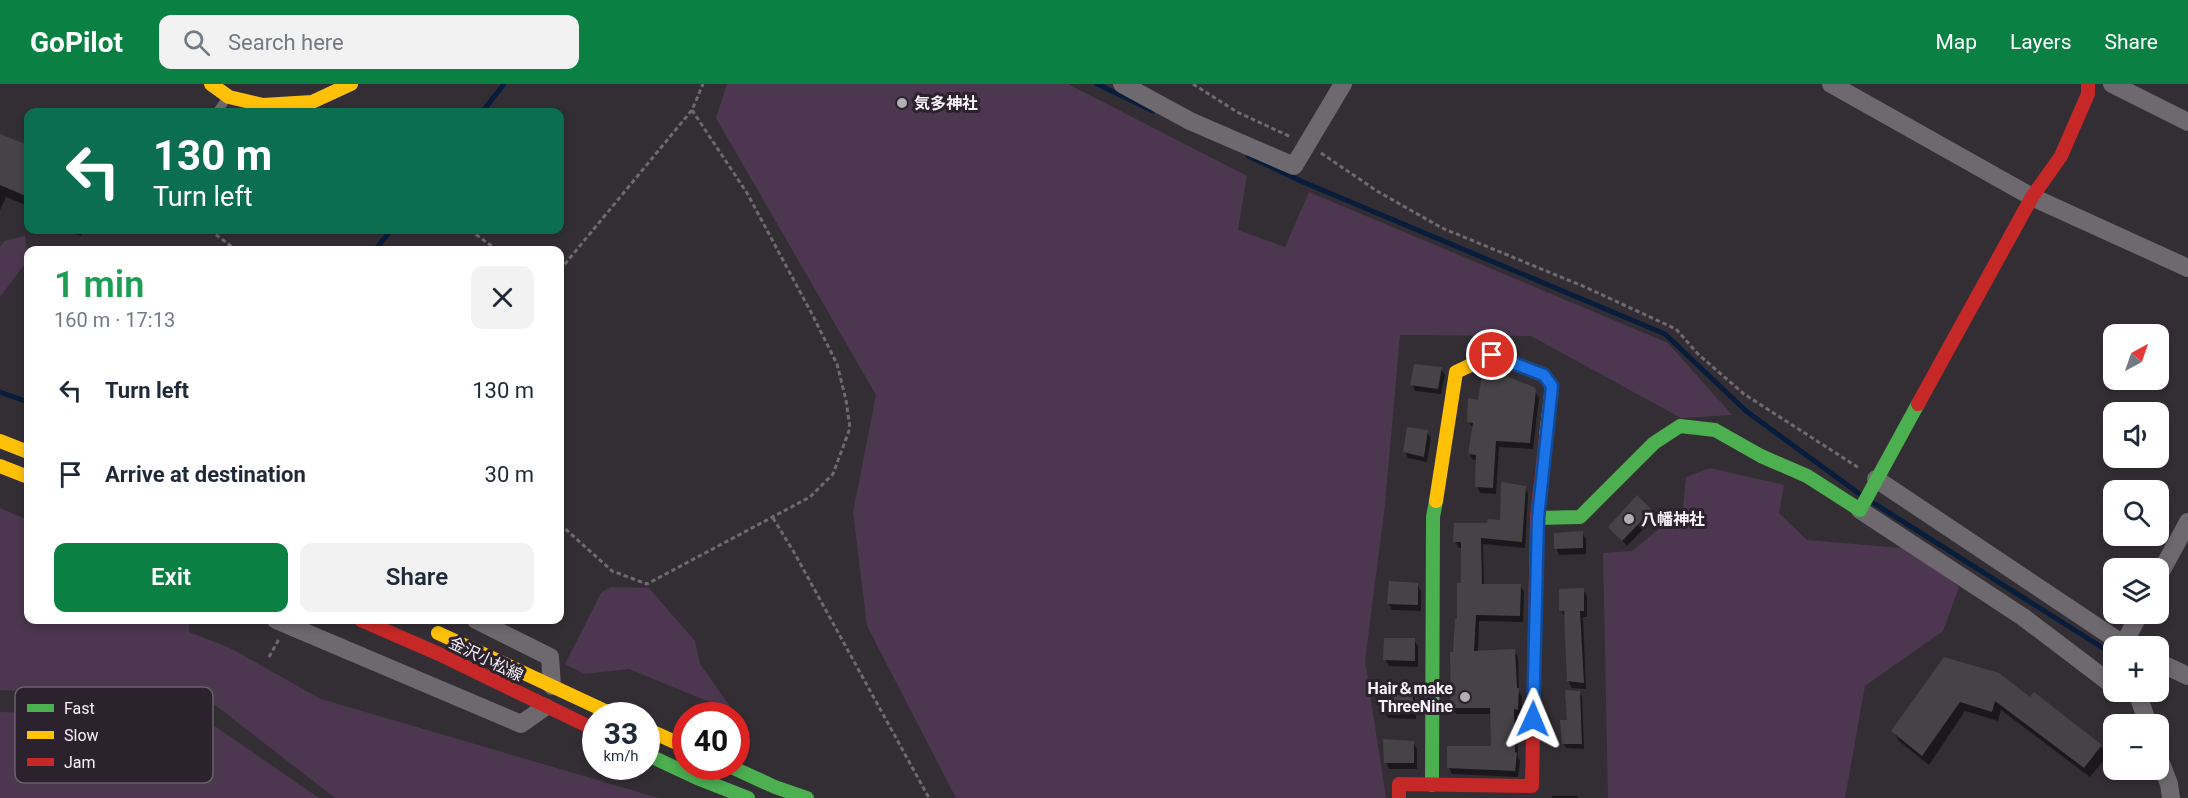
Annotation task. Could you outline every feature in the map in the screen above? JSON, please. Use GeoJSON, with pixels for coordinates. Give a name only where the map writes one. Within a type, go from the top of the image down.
{"type":"FeatureCollection","features":[{"type":"Feature","properties":{"kind":"street"},"geometry":{"type":"LineString","coordinates":[[211,84],[229,97],[263,105],[312,102],[351,84]]}},
{"type":"Feature","properties":{"kind":"street"},"geometry":{"type":"LineString","coordinates":[[1122,84],[1190,121],[1294,166],[1342,84]]}},
{"type":"Feature","properties":{"kind":"street"},"geometry":{"type":"LineString","coordinates":[[1831,84],[2032,197],[2188,268]]}},
{"type":"Feature","properties":{"kind":"street"},"geometry":{"type":"LineString","coordinates":[[1868,497],[2032,197],[2061,156],[2088,94],[2088,84]]}},
{"type":"Feature","properties":{"kind":"street"},"geometry":{"type":"LineString","coordinates":[[2112,84],[2188,122]]}},
{"type":"Feature","properties":{"kind":"street"},"geometry":{"type":"LineString","coordinates":[[1399,798],[1399,784],[1432,785],[1532,786],[1538,518],[1552,386],[1544,375],[1492,355],[1456,372],[1433,518],[1432,785]]}},
{"type":"Feature","properties":{"kind":"street"},"geometry":{"type":"LineString","coordinates":[[1538,518],[1580,518],[1654,443],[1680,426],[1715,430],[1761,456],[1807,476],[1868,497],[2107,636]]}},
{"type":"Feature","properties":{"kind":"street"},"geometry":{"type":"LineString","coordinates":[[0,441],[24,450]]}},
{"type":"Feature","properties":{"kind":"street"},"geometry":{"type":"LineString","coordinates":[[0,466],[24,475]]}},
{"type":"Feature","properties":{"kind":"street"},"geometry":{"type":"LineString","coordinates":[[1868,497],[2103,678]]}},
{"type":"Feature","properties":{"kind":"street"},"geometry":{"type":"LineString","coordinates":[[2168,558],[2188,522]]}},
{"type":"Feature","properties":{"kind":"street"},"geometry":{"type":"LineString","coordinates":[[285,624],[521,724],[545,707]]}},
{"type":"Feature","properties":{"kind":"street","name":"金沢小松線"},"geometry":{"type":"LineString","coordinates":[[370,624],[439,654],[582,724]]}},
{"type":"Feature","properties":{"kind":"street"},"geometry":{"type":"LineString","coordinates":[[484,624],[550,657],[552,686]]}},
{"type":"Feature","properties":{"kind":"street","name":"金沢小松線"},"geometry":{"type":"LineString","coordinates":[[430,629],[586,702]]}},
{"type":"Feature","properties":{"kind":"street"},"geometry":{"type":"LineString","coordinates":[[2169,667],[2188,676]]}},
{"type":"Feature","properties":{"kind":"street"},"geometry":{"type":"LineString","coordinates":[[660,761],[748,798]]}},
{"type":"Feature","properties":{"kind":"street"},"geometry":{"type":"LineString","coordinates":[[750,776],[807,798]]}},
{"type":"Feature","properties":{"kind":"street"},"geometry":{"type":"LineString","coordinates":[[2167,780],[2171,798]]}},
{"type":"Feature","properties":{"kind":"lane"},"geometry":{"type":"LineString","coordinates":[[220,108],[229,97]]}},
{"type":"Feature","properties":{"kind":"path"},"geometry":{"type":"LineString","coordinates":[[564,265],[693,110],[703,84]]}},
{"type":"Feature","properties":{"kind":"path"},"geometry":{"type":"LineString","coordinates":[[1193,84],[1237,111],[1307,144],[1377,190],[1442,228],[1585,286],[1676,329],[1698,354],[1868,497]]}},
{"type":"Feature","properties":{"kind":"path"},"geometry":{"type":"LineString","coordinates":[[564,528],[612,571],[647,584],[810,497],[833,474],[850,428],[837,364],[776,245],[747,194],[693,110]]}},
{"type":"Feature","properties":{"kind":"path"},"geometry":{"type":"LineString","coordinates":[[215,234],[231,246]]}},
{"type":"Feature","properties":{"kind":"path"},"geometry":{"type":"LineString","coordinates":[[475,234],[492,246]]}},
{"type":"Feature","properties":{"kind":"path"},"geometry":{"type":"LineString","coordinates":[[773,518],[929,798]]}},
{"type":"Feature","properties":{"kind":"shaded area"},"geometry":{"type":"Polygon","coordinates":[[[727,84],[1068,84],[1247,176],[1238,230],[1285,247],[1309,192],[1668,343],[1732,415],[1681,418],[1531,336],[1400,335],[1385,505],[1365,661],[1386,798],[956,798],[867,626],[853,512],[876,395],[716,118],[727,84]]]}},
{"type":"Feature","properties":{"kind":"shaded area"},"geometry":{"type":"Polygon","coordinates":[[[25,236],[26,246],[24,246],[24,265],[0,297],[0,247],[4,241],[25,236]]]}},
{"type":"Feature","properties":{"kind":"shaded area"},"geometry":{"type":"Polygon","coordinates":[[[1710,468],[1784,485],[1779,513],[1807,540],[1913,549],[1959,587],[1943,631],[1865,686],[1845,798],[1608,798],[1603,553],[1632,551],[1683,509],[1686,477],[1710,468]]]}},
{"type":"Feature","properties":{"kind":"shaded area"},"geometry":{"type":"Polygon","coordinates":[[[0,508],[24,518],[24,624],[189,624],[189,632],[230,648],[321,699],[582,775],[582,780],[598,780],[659,798],[335,798],[213,703],[213,687],[15,687],[15,691],[0,690],[0,508]]]}},
{"type":"Feature","properties":{"kind":"shaded area"},"geometry":{"type":"Polygon","coordinates":[[[610,587],[649,588],[695,641],[700,664],[727,702],[710,702],[629,669],[584,674],[565,664],[601,593],[610,587]]]}},
{"type":"Feature","properties":{"kind":"shaded area"},"geometry":{"type":"Polygon","coordinates":[[[0,712],[15,712],[15,783],[213,783],[213,725],[319,798],[0,798],[0,712]]]}},
{"type":"Feature","properties":{"kind":"building"},"geometry":{"type":"Polygon","coordinates":[[[0,134],[24,143],[24,195],[0,185],[0,134]]]}},
{"type":"Feature","properties":{"kind":"building"},"geometry":{"type":"Polygon","coordinates":[[[1414,364],[1442,367],[1438,389],[1410,385],[1414,364]]]}},
{"type":"Feature","properties":{"kind":"building"},"geometry":{"type":"Polygon","coordinates":[[[1493,371],[1534,387],[1536,390],[1530,443],[1496,441],[1493,488],[1475,487],[1476,455],[1468,454],[1473,423],[1467,422],[1468,398],[1478,400],[1482,376],[1493,371]]]}},
{"type":"Feature","properties":{"kind":"building"},"geometry":{"type":"Polygon","coordinates":[[[1407,427],[1428,430],[1424,457],[1403,452],[1407,427]]]}},
{"type":"Feature","properties":{"kind":"building"},"geometry":{"type":"Polygon","coordinates":[[[1501,482],[1526,486],[1522,542],[1481,538],[1482,584],[1521,584],[1520,616],[1476,615],[1474,651],[1515,649],[1517,688],[1519,688],[1518,710],[1514,709],[1515,752],[1517,753],[1515,771],[1447,768],[1447,746],[1491,746],[1490,708],[1451,708],[1450,652],[1453,652],[1455,619],[1457,619],[1457,583],[1461,583],[1461,542],[1453,542],[1454,523],[1487,523],[1488,519],[1500,520],[1501,482]]]}},
{"type":"Feature","properties":{"kind":"building"},"geometry":{"type":"Polygon","coordinates":[[[1637,495],[1652,510],[1622,541],[1608,527],[1637,495]]]}},
{"type":"Feature","properties":{"kind":"building"},"geometry":{"type":"Polygon","coordinates":[[[1583,531],[1583,548],[1554,549],[1554,533],[1583,531]]]}},
{"type":"Feature","properties":{"kind":"building"},"geometry":{"type":"Polygon","coordinates":[[[1389,581],[1418,583],[1418,605],[1387,604],[1389,581]]]}},
{"type":"Feature","properties":{"kind":"building"},"geometry":{"type":"Polygon","coordinates":[[[1584,588],[1584,611],[1580,611],[1584,683],[1567,681],[1564,611],[1559,611],[1559,589],[1584,588]]]}},
{"type":"Feature","properties":{"kind":"building"},"geometry":{"type":"Polygon","coordinates":[[[1384,638],[1415,638],[1415,661],[1383,660],[1384,638]]]}},
{"type":"Feature","properties":{"kind":"building"},"geometry":{"type":"Polygon","coordinates":[[[1944,657],[1999,673],[2030,697],[2034,692],[2102,745],[2084,768],[1995,701],[1992,712],[1960,702],[1922,756],[1891,731],[1944,657]]]}},
{"type":"Feature","properties":{"kind":"building"},"geometry":{"type":"Polygon","coordinates":[[[1384,689],[1413,693],[1413,713],[1383,712],[1384,689]]]}},
{"type":"Feature","properties":{"kind":"building"},"geometry":{"type":"Polygon","coordinates":[[[1565,690],[1580,691],[1582,744],[1562,744],[1560,720],[1567,720],[1565,690]]]}},
{"type":"Feature","properties":{"kind":"building"},"geometry":{"type":"Polygon","coordinates":[[[1383,739],[1414,741],[1414,763],[1384,763],[1383,739]]]}},
{"type":"Feature","properties":{"kind":"waterway"},"geometry":{"type":"LineString","coordinates":[[485,108],[504,84]]}},
{"type":"Feature","properties":{"kind":"waterway"},"geometry":{"type":"LineString","coordinates":[[1097,84],[1153,111]]}},
{"type":"Feature","properties":{"kind":"waterway"},"geometry":{"type":"LineString","coordinates":[[1248,156],[1303,182],[1665,334],[1746,411],[1861,495]]}},
{"type":"Feature","properties":{"kind":"waterway"},"geometry":{"type":"LineString","coordinates":[[378,246],[388,234]]}},
{"type":"Feature","properties":{"kind":"waterway"},"geometry":{"type":"LineString","coordinates":[[0,392],[24,401]]}},
{"type":"Feature","properties":{"kind":"waterway"},"geometry":{"type":"LineString","coordinates":[[1872,502],[2103,648]]}},
{"type":"Feature","properties":{"kind":"traffic: fast"},"geometry":{"type":"LineString","coordinates":[[1537,518],[1580,517],[1654,443],[1680,426],[1715,430],[1761,456],[1807,476],[1860,510],[1918,404]]}},
{"type":"Feature","properties":{"kind":"traffic: fast"},"geometry":{"type":"LineString","coordinates":[[1432,785],[1433,517],[1436,501]]}},
{"type":"Feature","properties":{"kind":"traffic: fast"},"geometry":{"type":"LineString","coordinates":[[660,761],[748,798]]}},
{"type":"Feature","properties":{"kind":"traffic: fast"},"geometry":{"type":"LineString","coordinates":[[750,776],[807,798]]}},
{"type":"Feature","properties":{"kind":"traffic: slow"},"geometry":{"type":"LineString","coordinates":[[211,84],[229,97],[263,105],[312,102],[351,84]]}},
{"type":"Feature","properties":{"kind":"traffic: slow"},"geometry":{"type":"LineString","coordinates":[[1436,501],[1456,372],[1492,355],[1544,375],[1552,386],[1546,437]]}},
{"type":"Feature","properties":{"kind":"traffic: slow"},"geometry":{"type":"LineString","coordinates":[[0,441],[24,450]]}},
{"type":"Feature","properties":{"kind":"traffic: slow"},"geometry":{"type":"LineString","coordinates":[[0,466],[24,475]]}},
{"type":"Feature","properties":{"kind":"traffic: slow"},"geometry":{"type":"LineString","coordinates":[[438,633],[586,702]]}},
{"type":"Feature","properties":{"kind":"traffic: slow"},"geometry":{"type":"LineString","coordinates":[[660,735],[672,741]]}},
{"type":"Feature","properties":{"kind":"traffic: jam"},"geometry":{"type":"LineString","coordinates":[[1918,404],[2032,197],[2061,156],[2088,94],[2088,84]]}},
{"type":"Feature","properties":{"kind":"traffic: jam"},"geometry":{"type":"LineString","coordinates":[[1399,798],[1399,784],[1532,786],[1537,518],[1546,437]]}},
{"type":"Feature","properties":{"kind":"traffic: jam"},"geometry":{"type":"LineString","coordinates":[[370,624],[439,654],[582,723]]}},
{"type":"Feature","properties":{"kind":"place","name":"気多神社"},"geometry":{"type":"Point","coordinates":[902,103]}},
{"type":"Feature","properties":{"kind":"place","name":"八幡神社"},"geometry":{"type":"Point","coordinates":[1629,519]}},
{"type":"Feature","properties":{"kind":"place","name":"Hair＆make ThreeNine"},"geometry":{"type":"Point","coordinates":[1465,697]}},
{"type":"Feature","properties":{"kind":"route"},"geometry":{"type":"LineString","coordinates":[[1492,355],[1544,375],[1552,386],[1538,518],[1533,719]]}}]}
